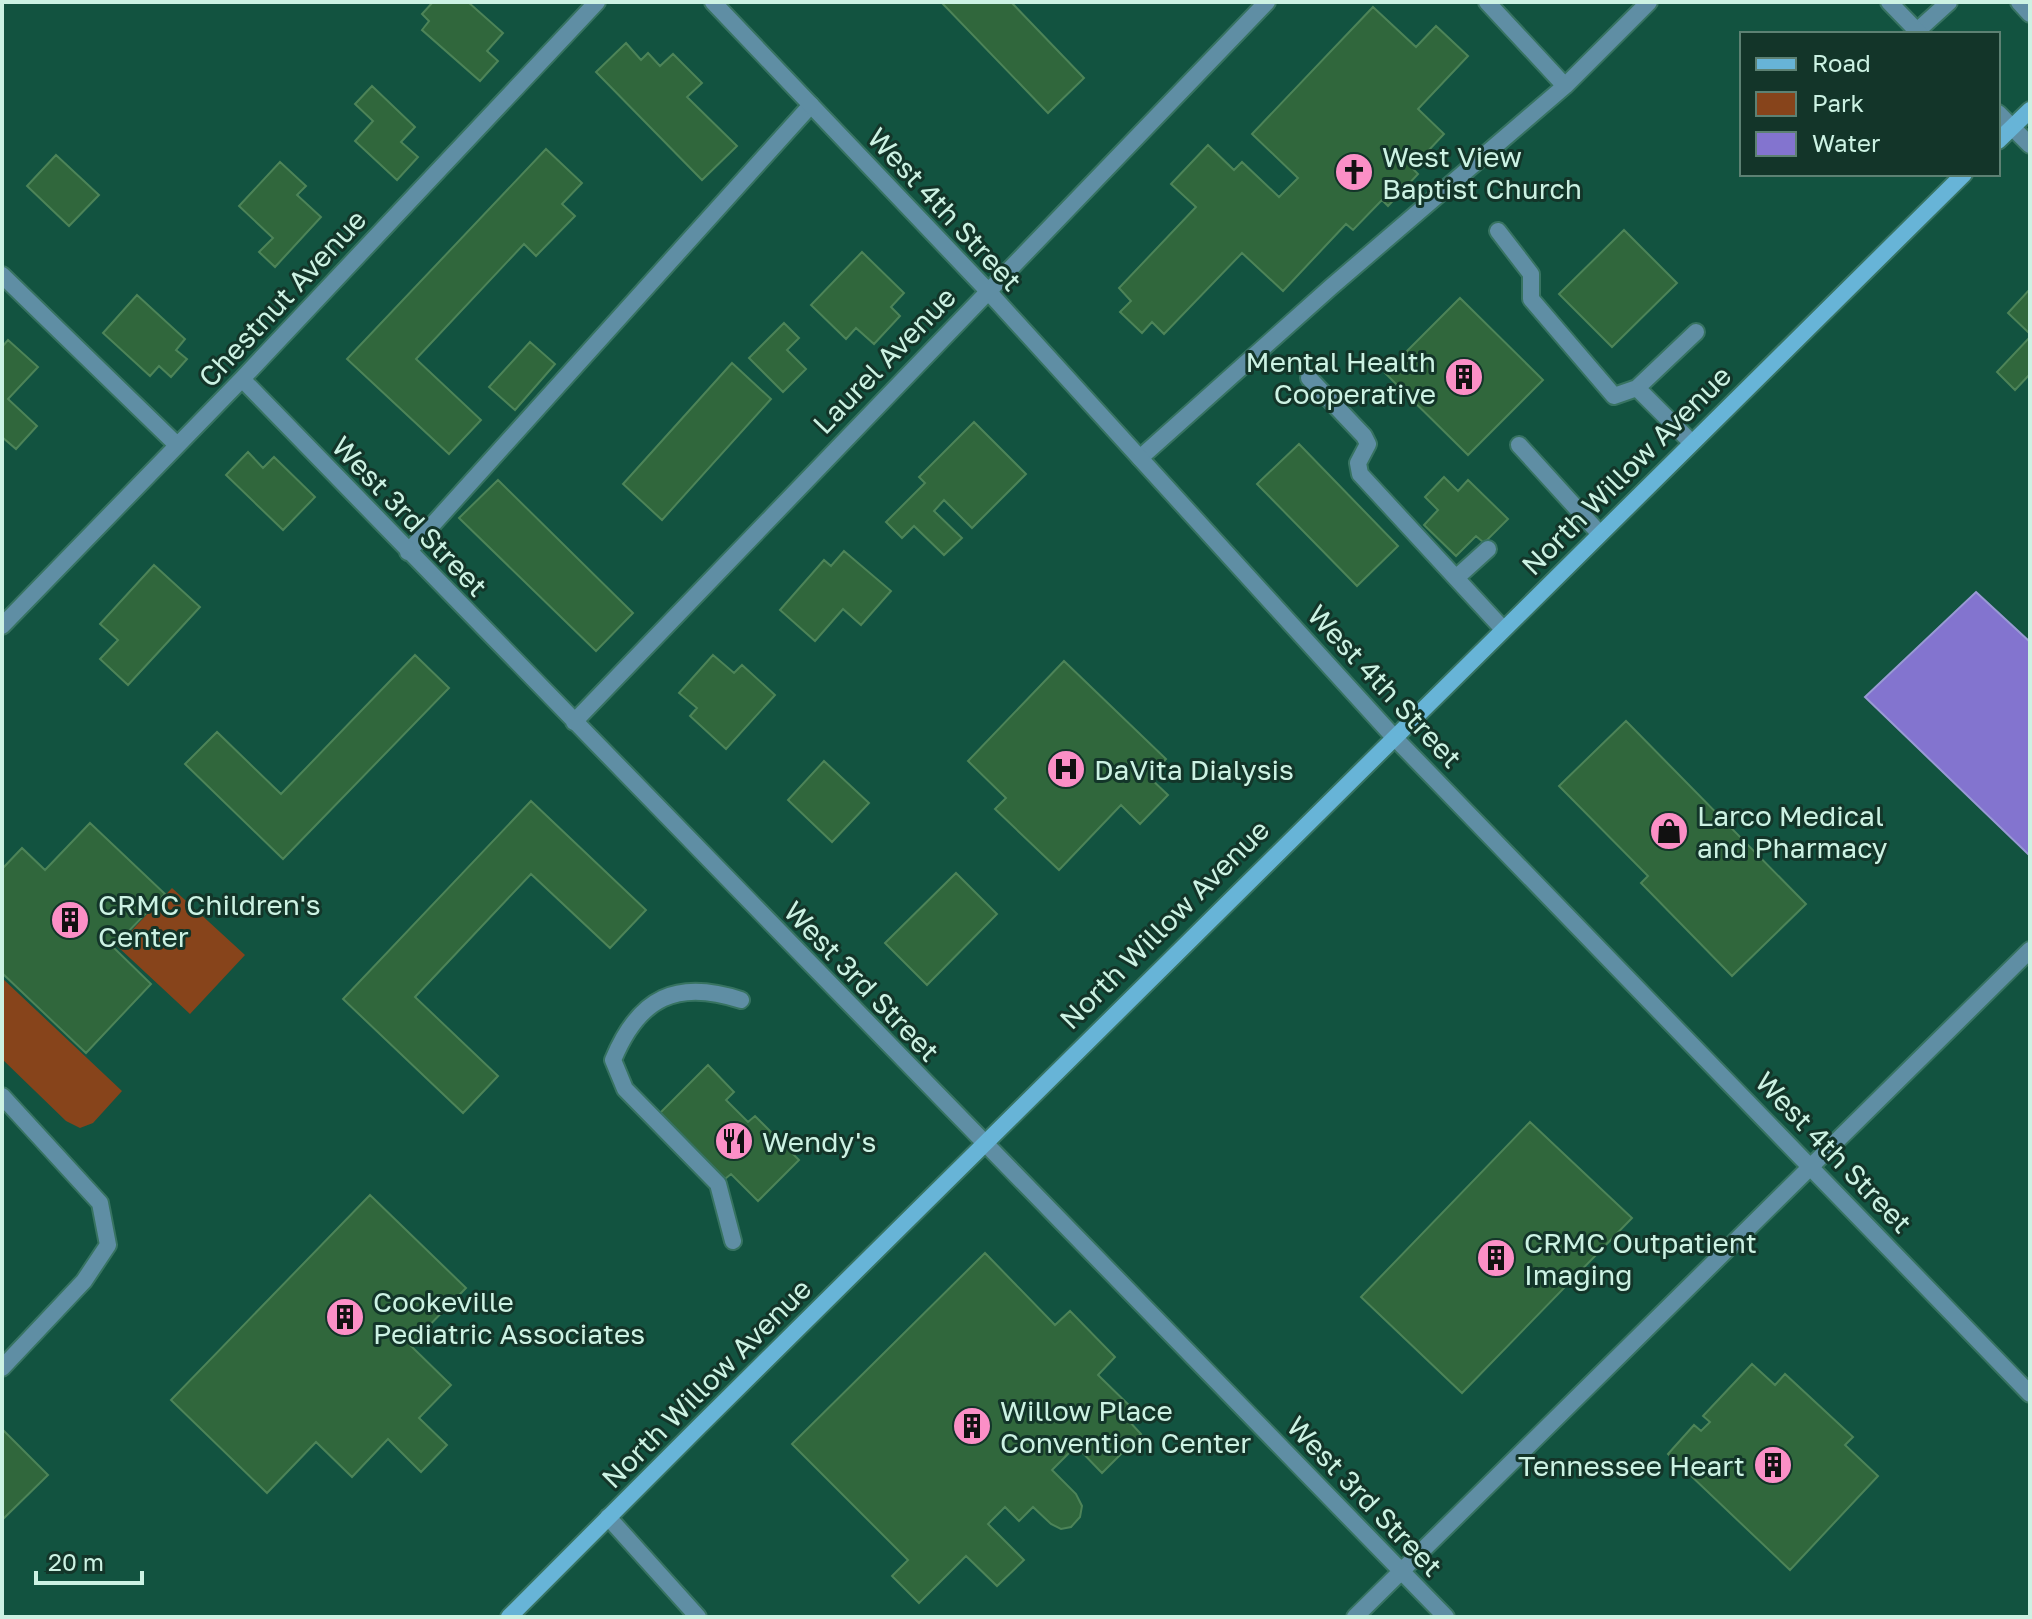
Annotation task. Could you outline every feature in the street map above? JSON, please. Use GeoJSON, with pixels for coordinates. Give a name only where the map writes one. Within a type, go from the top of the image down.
{"type":"FeatureCollection","features":[{"type":"Feature","properties":{"kind":"main road"},"geometry":{"type":"LineString","coordinates":[[2000,139],[2030,110]]}},
{"type":"Feature","properties":{"kind":"main road","name":"North Willow Avenue"},"geometry":{"type":"LineString","coordinates":[[509,1617],[982,1141],[1962,176]]}},
{"type":"Feature","properties":{"kind":"street","name":"Chestnut Avenue"},"geometry":{"type":"LineString","coordinates":[[2,626],[242,379],[597,2]]}},
{"type":"Feature","properties":{"kind":"street","name":"West 4th Street"},"geometry":{"type":"LineString","coordinates":[[713,2],[987,290],[1392,735],[2030,1394]]}},
{"type":"Feature","properties":{"kind":"street","name":"Laurel Avenue"},"geometry":{"type":"LineString","coordinates":[[574,722],[1267,2]]}},
{"type":"Feature","properties":{"kind":"street"},"geometry":{"type":"LineString","coordinates":[[1487,2],[1565,86]]}},
{"type":"Feature","properties":{"kind":"street"},"geometry":{"type":"LineString","coordinates":[[1140,458],[1331,287],[1565,86],[1649,2]]}},
{"type":"Feature","properties":{"kind":"street"},"geometry":{"type":"LineString","coordinates":[[1889,2],[1918,32],[1949,2]]}},
{"type":"Feature","properties":{"kind":"street"},"geometry":{"type":"LineString","coordinates":[[2019,2],[2030,14]]}},
{"type":"Feature","properties":{"kind":"street"},"geometry":{"type":"LineString","coordinates":[[408,552],[811,105]]}},
{"type":"Feature","properties":{"kind":"street"},"geometry":{"type":"LineString","coordinates":[[2000,115],[2030,145]]}},
{"type":"Feature","properties":{"kind":"street"},"geometry":{"type":"LineString","coordinates":[[1498,231],[1531,274],[1531,299],[1614,396],[1637,388],[1696,332]]}},
{"type":"Feature","properties":{"kind":"street"},"geometry":{"type":"LineString","coordinates":[[2,275],[177,445]]}},
{"type":"Feature","properties":{"kind":"street"},"geometry":{"type":"LineString","coordinates":[[1309,378],[1364,436],[1368,444],[1358,463],[1360,474],[1502,628]]}},
{"type":"Feature","properties":{"kind":"street","name":"West 3rd Street"},"geometry":{"type":"LineString","coordinates":[[242,379],[1446,1617]]}},
{"type":"Feature","properties":{"kind":"street"},"geometry":{"type":"LineString","coordinates":[[1637,388],[1691,442]]}},
{"type":"Feature","properties":{"kind":"street"},"geometry":{"type":"LineString","coordinates":[[1519,445],[1599,533]]}},
{"type":"Feature","properties":{"kind":"street"},"geometry":{"type":"LineString","coordinates":[[1456,578],[1488,549]]}},
{"type":"Feature","properties":{"kind":"street"},"geometry":{"type":"LineString","coordinates":[[1355,1617],[2030,950]]}},
{"type":"Feature","properties":{"kind":"street"},"geometry":{"type":"LineString","coordinates":[[733,1241],[718,1184],[625,1089],[613,1060],[624,1033],[649,1008],[675,991],[712,991],[741,1000]]}},
{"type":"Feature","properties":{"kind":"street"},"geometry":{"type":"LineString","coordinates":[[2,1096],[100,1203],[108,1245],[84,1281],[2,1368]]}},
{"type":"Feature","properties":{"kind":"street"},"geometry":{"type":"LineString","coordinates":[[608,1517],[698,1617]]}},
{"type":"Feature","properties":{"kind":"green space"},"geometry":{"type":"Polygon","coordinates":[[[172,888],[245,955],[190,1014],[117,946],[172,888]]]}},
{"type":"Feature","properties":{"kind":"green space"},"geometry":{"type":"Polygon","coordinates":[[[2,978],[122,1091],[93,1123],[80,1128],[66,1121],[2,1059],[2,978]]]}},
{"type":"Feature","properties":{"kind":"water"},"geometry":{"type":"Polygon","coordinates":[[[1976,592],[2030,642],[2030,856],[1865,697],[1976,592]]]}},
{"type":"Feature","properties":{"kind":"building"},"geometry":{"type":"Polygon","coordinates":[[[433,2],[468,2],[503,33],[487,51],[498,61],[480,81],[422,30],[429,21],[422,14],[433,2]]]}},
{"type":"Feature","properties":{"kind":"building"},"geometry":{"type":"Polygon","coordinates":[[[941,2],[1011,2],[1084,78],[1048,113],[941,2]]]}},
{"type":"Feature","properties":{"kind":"building","name":"West View Baptist Church"},"geometry":{"type":"Polygon","coordinates":[[[1373,7],[1416,47],[1436,26],[1468,56],[1418,109],[1444,134],[1412,168],[1418,174],[1388,206],[1382,200],[1353,230],[1346,224],[1283,291],[1242,253],[1164,334],[1152,322],[1142,333],[1120,312],[1131,301],[1119,288],[1196,207],[1171,184],[1208,145],[1234,170],[1242,162],[1279,197],[1298,178],[1252,134],[1373,7]]]}},
{"type":"Feature","properties":{"kind":"building"},"geometry":{"type":"Polygon","coordinates":[[[626,43],[641,60],[648,53],[660,66],[673,54],[702,83],[687,97],[737,146],[702,180],[596,72],[626,43]]]}},
{"type":"Feature","properties":{"kind":"building"},"geometry":{"type":"Polygon","coordinates":[[[372,86],[415,127],[401,142],[418,157],[397,180],[355,141],[373,121],[355,104],[372,86]]]}},
{"type":"Feature","properties":{"kind":"building"},"geometry":{"type":"Polygon","coordinates":[[[546,149],[582,183],[562,204],[575,216],[536,256],[524,244],[416,359],[481,420],[449,454],[347,359],[546,149]]]}},
{"type":"Feature","properties":{"kind":"building"},"geometry":{"type":"Polygon","coordinates":[[[56,155],[99,195],[69,226],[27,186],[56,155]]]}},
{"type":"Feature","properties":{"kind":"building"},"geometry":{"type":"Polygon","coordinates":[[[280,162],[306,186],[297,195],[321,217],[275,267],[259,252],[273,238],[239,206],[280,162]]]}},
{"type":"Feature","properties":{"kind":"building"},"geometry":{"type":"Polygon","coordinates":[[[1624,230],[1677,283],[1612,347],[1559,294],[1624,230]]]}},
{"type":"Feature","properties":{"kind":"building"},"geometry":{"type":"Polygon","coordinates":[[[862,252],[904,293],[891,307],[900,316],[874,344],[856,328],[846,339],[811,305],[862,252]]]}},
{"type":"Feature","properties":{"kind":"building"},"geometry":{"type":"Polygon","coordinates":[[[2030,289],[2030,334],[2008,313],[2030,289]]]}},
{"type":"Feature","properties":{"kind":"building"},"geometry":{"type":"Polygon","coordinates":[[[137,295],[185,339],[176,350],[187,359],[171,377],[159,366],[150,376],[103,333],[137,295]]]}},
{"type":"Feature","properties":{"kind":"building","name":"Mental Health Cooperative"},"geometry":{"type":"Polygon","coordinates":[[[1460,298],[1543,380],[1468,455],[1385,373],[1460,298]]]}},
{"type":"Feature","properties":{"kind":"building"},"geometry":{"type":"Polygon","coordinates":[[[784,323],[799,338],[787,350],[806,369],[783,392],[749,358],[784,323]]]}},
{"type":"Feature","properties":{"kind":"building"},"geometry":{"type":"Polygon","coordinates":[[[2030,337],[2030,374],[2015,390],[1997,372],[2030,337]]]}},
{"type":"Feature","properties":{"kind":"building"},"geometry":{"type":"Polygon","coordinates":[[[8,340],[38,367],[8,399],[37,426],[16,449],[2,437],[2,347],[8,340]]]}},
{"type":"Feature","properties":{"kind":"building"},"geometry":{"type":"Polygon","coordinates":[[[530,342],[555,364],[515,410],[489,387],[530,342]]]}},
{"type":"Feature","properties":{"kind":"building"},"geometry":{"type":"Polygon","coordinates":[[[732,363],[771,399],[662,520],[623,484],[732,363]]]}},
{"type":"Feature","properties":{"kind":"building"},"geometry":{"type":"Polygon","coordinates":[[[974,422],[1026,474],[972,528],[944,500],[934,511],[962,538],[944,555],[914,526],[902,538],[886,522],[925,483],[919,477],[974,422]]]}},
{"type":"Feature","properties":{"kind":"building"},"geometry":{"type":"Polygon","coordinates":[[[1299,444],[1398,546],[1357,586],[1257,484],[1299,444]]]}},
{"type":"Feature","properties":{"kind":"building"},"geometry":{"type":"Polygon","coordinates":[[[248,452],[263,468],[274,457],[315,497],[283,530],[226,475],[248,452]]]}},
{"type":"Feature","properties":{"kind":"building"},"geometry":{"type":"Polygon","coordinates":[[[1444,477],[1458,491],[1468,480],[1508,519],[1484,543],[1476,536],[1456,556],[1424,525],[1438,510],[1425,497],[1444,477]]]}},
{"type":"Feature","properties":{"kind":"building"},"geometry":{"type":"Polygon","coordinates":[[[498,480],[633,613],[596,651],[459,518],[498,480]]]}},
{"type":"Feature","properties":{"kind":"building"},"geometry":{"type":"Polygon","coordinates":[[[844,551],[891,591],[861,625],[843,609],[815,641],[780,610],[824,560],[831,566],[844,551]]]}},
{"type":"Feature","properties":{"kind":"building"},"geometry":{"type":"Polygon","coordinates":[[[154,565],[200,607],[128,685],[100,659],[118,640],[100,624],[154,565]]]}},
{"type":"Feature","properties":{"kind":"building"},"geometry":{"type":"Polygon","coordinates":[[[415,655],[449,688],[283,859],[185,764],[217,732],[281,794],[415,655]]]}},
{"type":"Feature","properties":{"kind":"building"},"geometry":{"type":"Polygon","coordinates":[[[713,655],[734,673],[742,665],[775,695],[726,749],[690,716],[697,708],[679,693],[713,655]]]}},
{"type":"Feature","properties":{"kind":"building","name":"DaVita Dialysis"},"geometry":{"type":"Polygon","coordinates":[[[1064,661],[1166,759],[1149,777],[1168,795],[1140,824],[1121,805],[1059,870],[995,809],[1006,798],[968,761],[1064,661]]]}},
{"type":"Feature","properties":{"kind":"building","name":"Larco Medical and Pharmacy"},"geometry":{"type":"Polygon","coordinates":[[[1626,721],[1806,904],[1732,976],[1641,883],[1648,876],[1559,786],[1626,721]]]}},
{"type":"Feature","properties":{"kind":"building"},"geometry":{"type":"Polygon","coordinates":[[[824,761],[869,803],[832,842],[788,800],[824,761]]]}},
{"type":"Feature","properties":{"kind":"building"},"geometry":{"type":"Polygon","coordinates":[[[531,801],[646,910],[610,948],[531,874],[415,997],[498,1076],[463,1113],[343,999],[531,801]]]}},
{"type":"Feature","properties":{"kind":"building","name":"CRMC Children's Center"},"geometry":{"type":"Polygon","coordinates":[[[90,823],[165,894],[113,947],[151,984],[86,1053],[2,973],[2,869],[22,848],[45,870],[90,823]]]}},
{"type":"Feature","properties":{"kind":"building"},"geometry":{"type":"Polygon","coordinates":[[[956,873],[997,914],[927,985],[885,943],[956,873]]]}},
{"type":"Feature","properties":{"kind":"building","name":"Wendy's"},"geometry":{"type":"Polygon","coordinates":[[[708,1065],[734,1092],[726,1100],[748,1122],[755,1116],[799,1160],[758,1201],[731,1174],[725,1179],[660,1113],[708,1065]]]}},
{"type":"Feature","properties":{"kind":"building","name":"CRMC Outpatient Imaging"},"geometry":{"type":"Polygon","coordinates":[[[1530,1122],[1632,1218],[1462,1393],[1361,1297],[1530,1122]]]}},
{"type":"Feature","properties":{"kind":"building","name":"Cookeville Pediatric Associates"},"geometry":{"type":"Polygon","coordinates":[[[370,1195],[466,1288],[410,1345],[451,1385],[419,1418],[447,1445],[421,1472],[388,1439],[352,1477],[316,1442],[267,1493],[171,1400],[370,1195]]]}},
{"type":"Feature","properties":{"kind":"building","name":"Willow Place Convention Center"},"geometry":{"type":"Polygon","coordinates":[[[985,1253],[1055,1325],[1070,1311],[1115,1357],[1098,1375],[1135,1411],[1127,1419],[1141,1434],[1102,1473],[1076,1446],[1052,1470],[1076,1494],[1082,1506],[1080,1517],[1071,1527],[1061,1529],[1051,1524],[1033,1507],[1019,1521],[1005,1507],[988,1524],[1024,1560],[997,1586],[966,1556],[919,1603],[892,1576],[908,1560],[792,1444],[985,1253]]]}},
{"type":"Feature","properties":{"kind":"building","name":"Tennessee Heart"},"geometry":{"type":"Polygon","coordinates":[[[1752,1364],[1775,1385],[1785,1374],[1853,1437],[1845,1445],[1878,1476],[1790,1570],[1668,1454],[1694,1425],[1701,1431],[1710,1422],[1703,1416],[1752,1364]]]}},
{"type":"Feature","properties":{"kind":"building"},"geometry":{"type":"Polygon","coordinates":[[[2,1429],[48,1475],[2,1520],[2,1429]]]}},
{"type":"Feature","properties":{"kind":"place","name":"West View Baptist Church"},"geometry":{"type":"Point","coordinates":[1354,172]}},
{"type":"Feature","properties":{"kind":"place","name":"Mental Health Cooperative"},"geometry":{"type":"Point","coordinates":[1464,377]}},
{"type":"Feature","properties":{"kind":"place","name":"DaVita Dialysis"},"geometry":{"type":"Point","coordinates":[1066,769]}},
{"type":"Feature","properties":{"kind":"place","name":"Larco Medical and Pharmacy"},"geometry":{"type":"Point","coordinates":[1669,831]}},
{"type":"Feature","properties":{"kind":"place","name":"CRMC Children's Center"},"geometry":{"type":"Point","coordinates":[70,920]}},
{"type":"Feature","properties":{"kind":"place","name":"Wendy's"},"geometry":{"type":"Point","coordinates":[734,1141]}},
{"type":"Feature","properties":{"kind":"place","name":"CRMC Outpatient Imaging"},"geometry":{"type":"Point","coordinates":[1496,1258]}},
{"type":"Feature","properties":{"kind":"place","name":"Cookeville Pediatric Associates"},"geometry":{"type":"Point","coordinates":[345,1317]}},
{"type":"Feature","properties":{"kind":"place","name":"Willow Place Convention Center"},"geometry":{"type":"Point","coordinates":[972,1426]}},
{"type":"Feature","properties":{"kind":"place","name":"Tennessee Heart"},"geometry":{"type":"Point","coordinates":[1773,1465]}}]}
